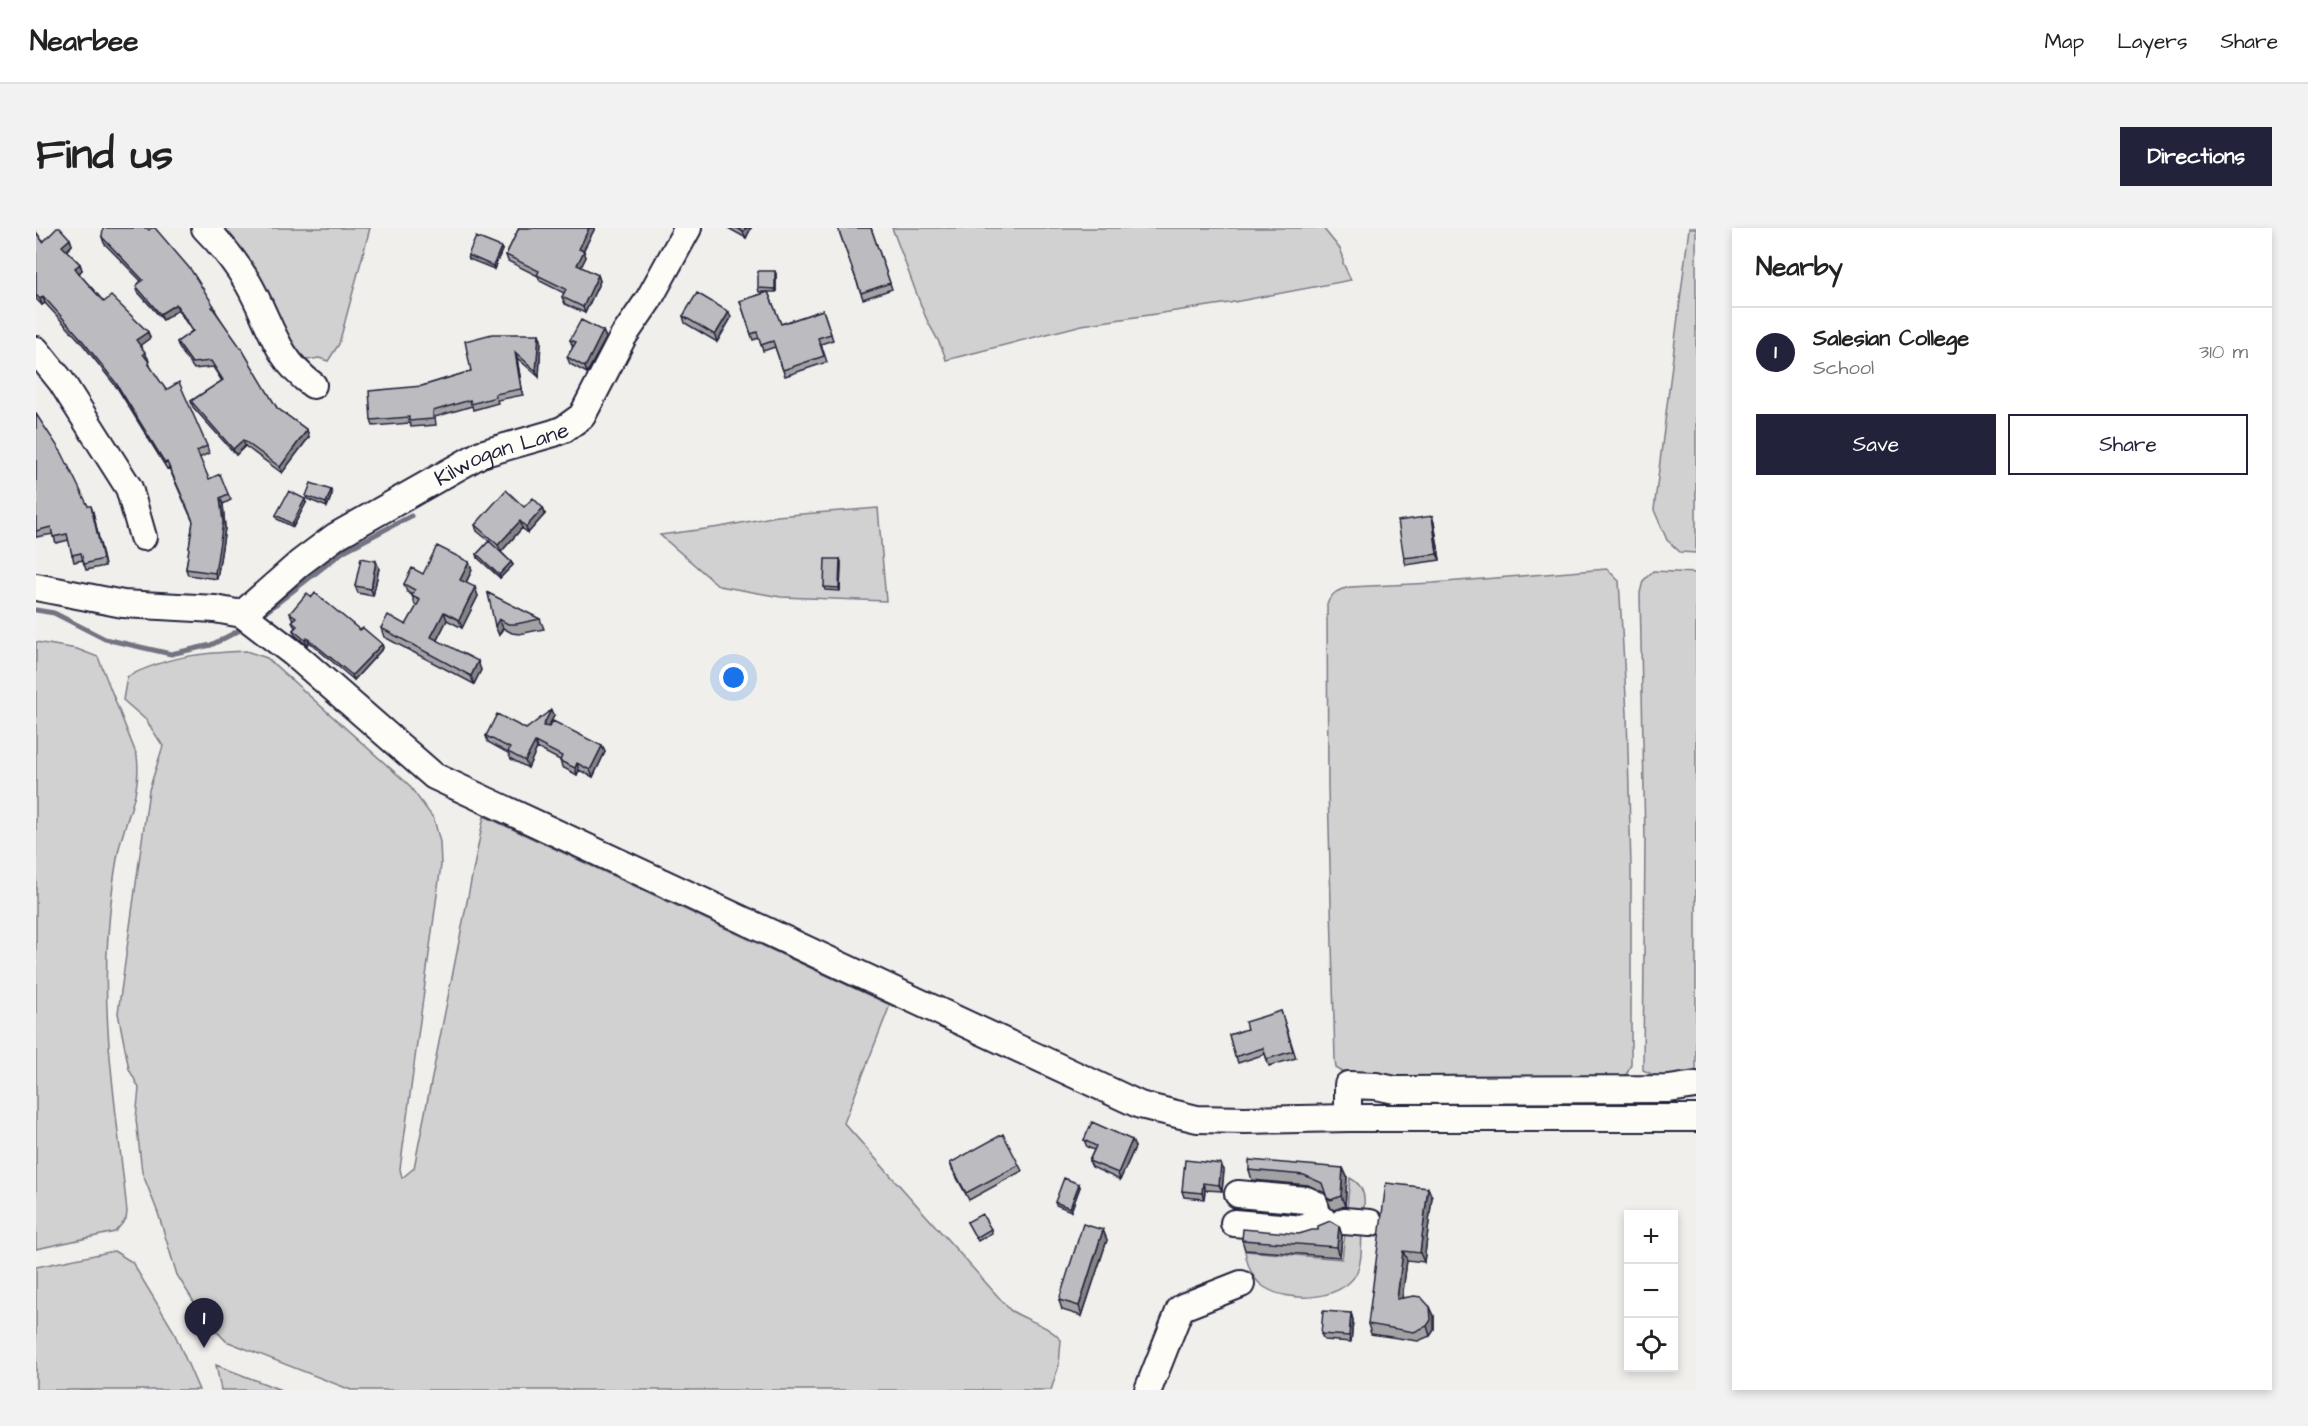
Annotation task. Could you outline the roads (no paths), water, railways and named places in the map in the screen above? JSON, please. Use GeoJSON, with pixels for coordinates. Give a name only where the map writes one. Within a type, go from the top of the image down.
{"type":"FeatureCollection","features":[{"type":"Feature","properties":{"kind":"street"},"geometry":{"type":"LineString","coordinates":[[205,228],[221,244],[248,282],[268,327],[287,361],[299,375],[313,385]]}},
{"type":"Feature","properties":{"kind":"street","name":"Kilwogan Lane"},"geometry":{"type":"LineString","coordinates":[[252,621],[300,563],[336,536],[481,454],[554,433],[582,416],[623,337],[649,299],[688,228]]}},
{"type":"Feature","properties":{"kind":"street"},"geometry":{"type":"LineString","coordinates":[[36,350],[61,381],[127,485],[143,537]]}},
{"type":"Feature","properties":{"kind":"street"},"geometry":{"type":"LineString","coordinates":[[36,586],[123,604],[215,609],[252,621],[293,653],[434,776],[1140,1105],[1197,1119],[1696,1118]]}},
{"type":"Feature","properties":{"kind":"street"},"geometry":{"type":"LineString","coordinates":[[1348,1118],[1348,1085],[1376,1086],[1395,1090],[1669,1089],[1696,1085]]}},
{"type":"Feature","properties":{"kind":"street"},"geometry":{"type":"LineString","coordinates":[[1238,1194],[1306,1200],[1315,1204],[1317,1216],[1329,1220],[1370,1223]]}},
{"type":"Feature","properties":{"kind":"street"},"geometry":{"type":"LineString","coordinates":[[1234,1223],[1304,1229],[1329,1220]]}},
{"type":"Feature","properties":{"kind":"street"},"geometry":{"type":"LineString","coordinates":[[1148,1390],[1180,1310],[1241,1284]]}},
{"type":"Feature","properties":{"kind":"waterway"},"geometry":{"type":"LineString","coordinates":[[258,618],[344,551],[411,516]]}},
{"type":"Feature","properties":{"kind":"waterway"},"geometry":{"type":"LineString","coordinates":[[36,610],[54,613],[105,639],[171,654],[211,645],[246,627]]}},
{"type":"Feature","properties":{"kind":"place","name":"Salesian College"},"geometry":{"type":"Point","coordinates":[204,1348]}}]}
